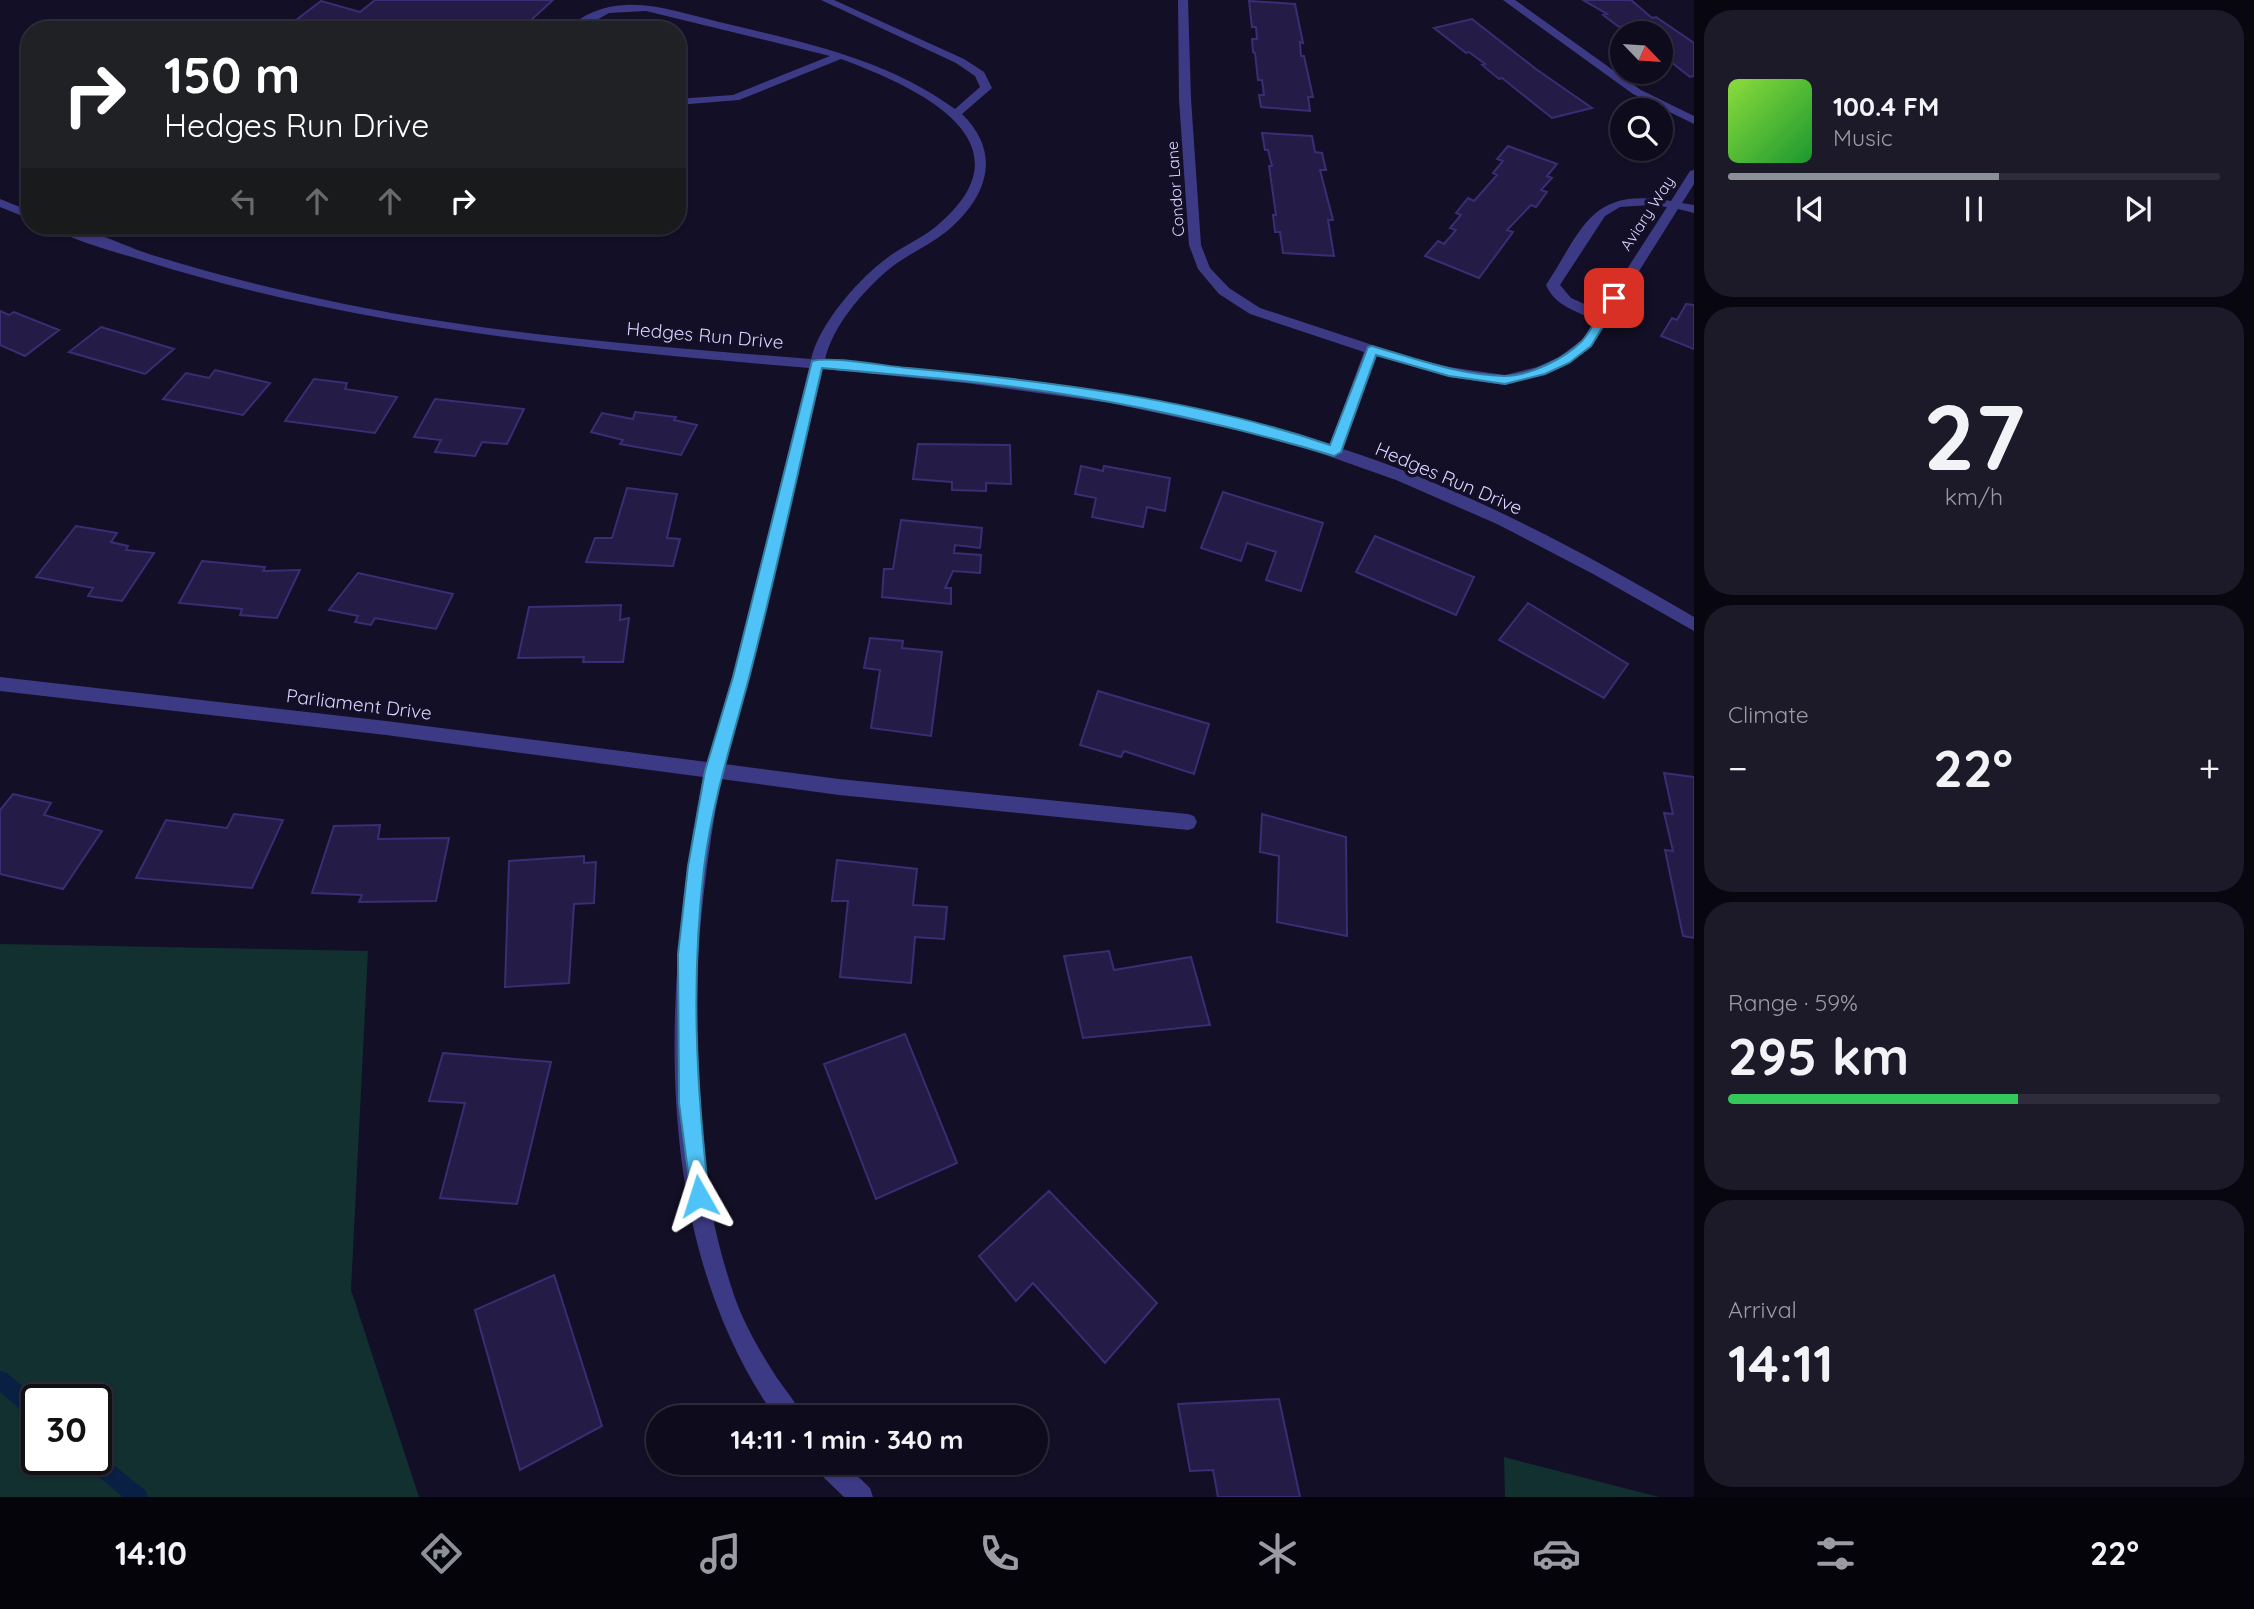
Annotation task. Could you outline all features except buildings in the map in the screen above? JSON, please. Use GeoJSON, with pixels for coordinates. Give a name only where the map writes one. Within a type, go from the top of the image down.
{"type":"FeatureCollection","features":[{"type":"Feature","properties":{"kind":"street"},"geometry":{"type":"LineString","coordinates":[[826,0],[960,61],[980,74],[986,88],[954,116]]}},
{"type":"Feature","properties":{"kind":"street","name":"Condor Lane"},"geometry":{"type":"LineString","coordinates":[[1183,0],[1185,99],[1195,245],[1204,269],[1224,291],[1255,311],[1372,350]]}},
{"type":"Feature","properties":{"kind":"street"},"geometry":{"type":"LineString","coordinates":[[1508,0],[1637,92],[1694,121]]}},
{"type":"Feature","properties":{"kind":"street"},"geometry":{"type":"LineString","coordinates":[[582,21],[602,11],[628,7],[646,8],[841,55],[892,75],[925,94],[954,116],[978,140],[981,158],[977,180],[966,203],[947,224],[872,277],[845,307],[821,347],[741,677],[713,771],[696,866],[687,954],[688,1103],[701,1219],[724,1299],[762,1378],[782,1405]]}},
{"type":"Feature","properties":{"kind":"street"},"geometry":{"type":"LineString","coordinates":[[686,101],[735,98],[841,55]]}},
{"type":"Feature","properties":{"kind":"street","name":"Aviary Way"},"geometry":{"type":"LineString","coordinates":[[1372,350],[1449,372],[1505,380],[1541,371],[1564,360],[1587,343],[1694,174]]}},
{"type":"Feature","properties":{"kind":"street"},"geometry":{"type":"LineString","coordinates":[[1603,318],[1561,298],[1553,285],[1605,209],[1620,203],[1640,201],[1694,209]]}},
{"type":"Feature","properties":{"kind":"street"},"geometry":{"type":"LineString","coordinates":[[0,203],[21,211]]}},
{"type":"Feature","properties":{"kind":"street","name":"Hedges Run Drive"},"geometry":{"type":"LineString","coordinates":[[82,235],[177,269],[285,296],[401,319],[601,345],[1007,382],[1118,399],[1242,425],[1334,452],[1435,491],[1534,536],[1694,625]]}},
{"type":"Feature","properties":{"kind":"street"},"geometry":{"type":"LineString","coordinates":[[1334,452],[1372,350]]}},
{"type":"Feature","properties":{"kind":"street","name":"Parliament Drive"},"geometry":{"type":"LineString","coordinates":[[0,684],[386,728],[839,787],[1188,822]]}},
{"type":"Feature","properties":{"kind":"street"},"geometry":{"type":"LineString","coordinates":[[839,1475],[861,1497]]}},
{"type":"Feature","properties":{"kind":"green space"},"geometry":{"type":"Polygon","coordinates":[[[0,944],[368,951],[351,1290],[419,1497],[0,1497],[0,944]]]}},
{"type":"Feature","properties":{"kind":"green space"},"geometry":{"type":"Polygon","coordinates":[[[1504,1457],[1659,1497],[1505,1497],[1504,1457]]]}},
{"type":"Feature","properties":{"kind":"waterway"},"geometry":{"type":"LineString","coordinates":[[0,1380],[21,1398]]}},
{"type":"Feature","properties":{"kind":"waterway"},"geometry":{"type":"LineString","coordinates":[[112,1475],[138,1497]]}},
{"type":"Feature","properties":{"kind":"route"},"geometry":{"type":"LineString","coordinates":[[699,1196],[688,1103],[687,954],[696,866],[713,771],[741,677],[817,364],[1007,382],[1118,399],[1230,422],[1299,439],[1334,452],[1372,350],[1449,372],[1505,380],[1541,371],[1564,360],[1587,343],[1614,298]]}}]}
